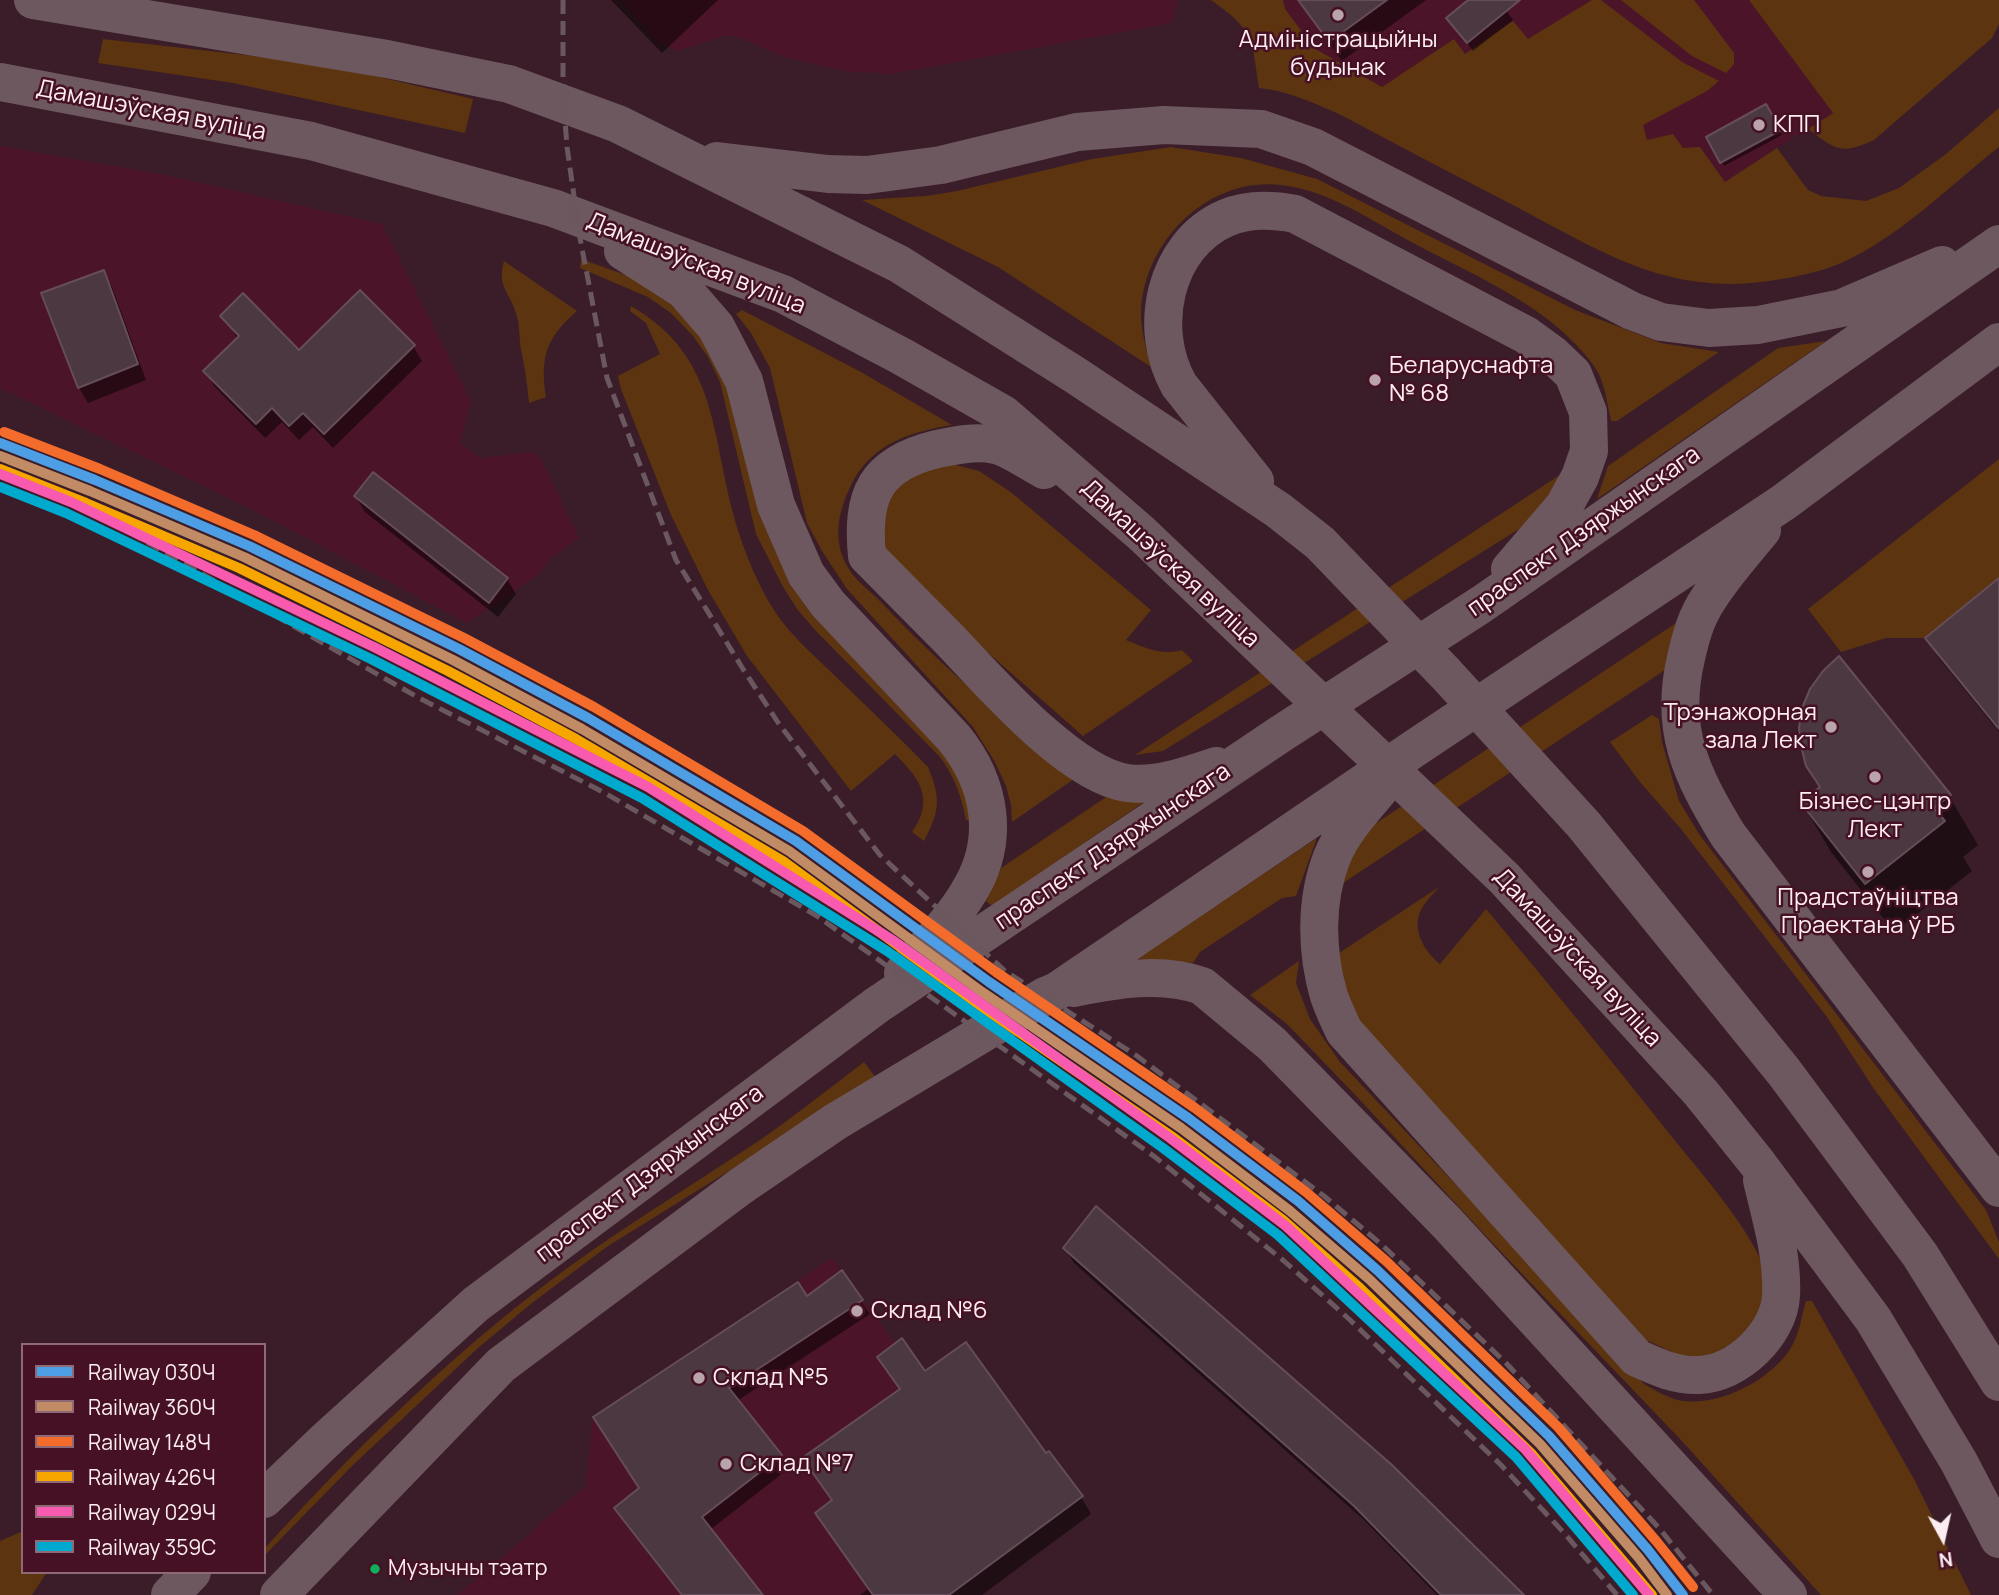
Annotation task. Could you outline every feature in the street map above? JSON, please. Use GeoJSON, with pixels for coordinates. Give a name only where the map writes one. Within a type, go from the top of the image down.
{"type":"FeatureCollection","features":[{"type":"Feature","properties":{"kind":"main road"},"geometry":{"type":"LineString","coordinates":[[33,0],[387,59],[509,83],[618,124],[900,264],[1075,375],[1278,510],[1320,543],[1446,674],[1584,825],[1783,1072],[1888,1212],[1920,1255],[1999,1382]]}},
{"type":"Feature","properties":{"kind":"main road","name":"Дамашэўская вуліца"},"geometry":{"type":"LineString","coordinates":[[0,82],[311,141],[553,208],[783,294],[1003,414],[1141,533],[1504,878],[1701,1093],[1758,1164],[1873,1319],[1959,1462],[1999,1539]]}},
{"type":"Feature","properties":{"kind":"main road"},"geometry":{"type":"LineString","coordinates":[[688,157],[828,174],[867,175],[941,165],[1077,132],[1113,127],[1164,125],[1261,129],[1313,147],[1355,167],[1632,311],[1661,322],[1709,328],[1758,325],[1842,309],[1891,286],[1999,243]]}},
{"type":"Feature","properties":{"kind":"main road"},"geometry":{"type":"LineString","coordinates":[[553,208],[684,290],[716,327],[744,381],[776,505],[806,575],[828,604],[954,738],[968,755],[983,789],[989,832],[978,875],[968,895],[877,1005]]}},
{"type":"Feature","properties":{"kind":"main road"},"geometry":{"type":"LineString","coordinates":[[1278,510],[1194,405],[1169,367],[1164,341],[1163,309],[1166,293],[1181,255],[1203,232],[1227,217],[1271,210],[1302,217],[1514,328],[1552,354],[1573,374],[1588,412],[1589,452],[1580,477],[1564,506],[1541,530],[1482,604]]}},
{"type":"Feature","properties":{"kind":"main road","name":"праспект Дзяржынскага"},"geometry":{"type":"LineString","coordinates":[[266,1497],[476,1304],[877,1005],[1266,744],[1482,604],[1999,243]]}},
{"type":"Feature","properties":{"kind":"main road"},"geometry":{"type":"LineString","coordinates":[[1057,992],[1415,748],[1784,502],[1999,342]]}},
{"type":"Feature","properties":{"kind":"main road"},"geometry":{"type":"LineString","coordinates":[[1141,533],[1041,468],[997,445],[961,443],[907,457],[886,471],[870,498],[864,526],[867,556],[1018,712],[1061,748],[1106,776],[1127,783],[1183,777],[1220,765],[1266,744]]}},
{"type":"Feature","properties":{"kind":"main road"},"geometry":{"type":"LineString","coordinates":[[1784,502],[1709,598],[1693,626],[1681,679],[1678,708],[1682,737],[1702,792],[1728,835],[1999,1188]]}},
{"type":"Feature","properties":{"kind":"main road"},"geometry":{"type":"LineString","coordinates":[[1415,748],[1352,823],[1332,856],[1322,891],[1318,910],[1324,976],[1329,998],[1344,1031],[1637,1358],[1666,1372],[1700,1375],[1722,1370],[1746,1356],[1769,1333],[1781,1300],[1782,1270],[1758,1164]]}},
{"type":"Feature","properties":{"kind":"main road"},"geometry":{"type":"LineString","coordinates":[[279,1595],[501,1365],[741,1186],[825,1129],[1045,996],[1125,978],[1196,984],[1272,1044],[1447,1223],[1788,1595]]}},
{"type":"Feature","properties":{"kind":"main road"},"geometry":{"type":"LineString","coordinates":[[170,1595],[190,1574]]}},
{"type":"Feature","properties":{"kind":"shaded area"},"geometry":{"type":"Polygon","coordinates":[[[621,0],[1178,0],[1172,23],[891,74],[844,71],[784,57],[736,36],[725,36],[677,51],[654,40],[621,0]]]}},
{"type":"Feature","properties":{"kind":"shaded area"},"geometry":{"type":"Polygon","coordinates":[[[1211,0],[1283,0],[1285,9],[1314,48],[1382,87],[1454,39],[1465,54],[1513,21],[1528,39],[1592,0],[1601,0],[1682,62],[1719,81],[1707,91],[1643,125],[1647,140],[1673,134],[1683,148],[1700,147],[1725,182],[1777,148],[1808,190],[1821,196],[1866,201],[1899,188],[1946,154],[1999,108],[1999,147],[1904,225],[1841,263],[1815,272],[1769,281],[1732,284],[1697,282],[1665,275],[1604,253],[1341,115],[1291,95],[1259,88],[1255,58],[1248,37],[1236,20],[1211,0]]]}},
{"type":"Feature","properties":{"kind":"shaded area"},"geometry":{"type":"Polygon","coordinates":[[[1283,0],[1749,0],[1833,113],[1656,229],[1433,117],[1314,48],[1285,9],[1283,0]]]}},
{"type":"Feature","properties":{"kind":"shaded area"},"geometry":{"type":"Polygon","coordinates":[[[1621,0],[1694,0],[1734,53],[1734,64],[1726,73],[1692,56],[1621,0]]]}},
{"type":"Feature","properties":{"kind":"shaded area"},"geometry":{"type":"Polygon","coordinates":[[[1749,0],[1999,0],[1999,24],[1992,38],[1874,140],[1846,149],[1832,146],[1808,129],[1833,113],[1749,0]]]}},
{"type":"Feature","properties":{"kind":"shaded area"},"geometry":{"type":"Polygon","coordinates":[[[103,39],[289,60],[375,76],[473,99],[465,133],[233,83],[98,63],[103,39]]]}},
{"type":"Feature","properties":{"kind":"shaded area"},"geometry":{"type":"Polygon","coordinates":[[[0,146],[165,175],[382,224],[471,401],[460,443],[480,458],[530,452],[539,455],[579,538],[552,557],[539,574],[467,623],[249,508],[0,388],[0,146]]]}},
{"type":"Feature","properties":{"kind":"shaded area"},"geometry":{"type":"Polygon","coordinates":[[[1171,147],[1241,158],[1317,179],[1575,310],[1661,343],[1719,352],[1617,421],[1611,421],[1603,385],[1594,366],[1577,345],[1535,310],[1512,295],[1333,200],[1298,188],[1253,185],[1228,192],[1204,204],[1184,220],[1166,240],[1153,263],[1144,288],[1141,315],[1151,367],[998,267],[862,200],[957,191],[1092,159],[1171,147]]]}},
{"type":"Feature","properties":{"kind":"shaded area"},"geometry":{"type":"Polygon","coordinates":[[[581,259],[642,281],[670,296],[721,360],[756,481],[937,733],[979,822],[966,820],[957,787],[940,757],[816,631],[797,609],[782,585],[756,534],[720,382],[708,357],[671,313],[648,297],[580,268],[581,259]]]}},
{"type":"Feature","properties":{"kind":"shaded area"},"geometry":{"type":"Polygon","coordinates":[[[504,261],[577,311],[558,330],[548,349],[544,370],[546,397],[529,403],[518,321],[503,285],[504,261]]]}},
{"type":"Feature","properties":{"kind":"shaded area"},"geometry":{"type":"Polygon","coordinates":[[[631,306],[659,326],[680,347],[695,371],[706,396],[740,535],[758,582],[775,612],[804,646],[928,767],[937,804],[924,841],[912,832],[923,809],[922,790],[904,763],[895,754],[851,791],[747,656],[708,590],[671,515],[621,389],[618,376],[660,354],[646,323],[630,311],[631,306]]]}},
{"type":"Feature","properties":{"kind":"shaded area"},"geometry":{"type":"Polygon","coordinates":[[[742,310],[861,372],[952,425],[907,436],[871,458],[852,483],[844,503],[839,524],[839,544],[846,564],[862,585],[952,672],[1074,779],[1012,822],[1006,786],[995,762],[973,727],[847,589],[807,523],[770,368],[751,333],[736,314],[742,310]]]}},
{"type":"Feature","properties":{"kind":"shaded area"},"geometry":{"type":"Polygon","coordinates":[[[1826,341],[1597,499],[1608,466],[1778,348],[1826,341]]]}},
{"type":"Feature","properties":{"kind":"shaded area"},"geometry":{"type":"Polygon","coordinates":[[[1999,459],[1999,578],[1925,638],[1886,638],[1841,652],[1808,609],[1999,459]]]}},
{"type":"Feature","properties":{"kind":"shaded area"},"geometry":{"type":"Polygon","coordinates":[[[948,463],[979,471],[1012,493],[1151,610],[1126,640],[1160,652],[1182,650],[1193,661],[1083,736],[945,615],[882,552],[880,515],[900,481],[948,463]]]}},
{"type":"Feature","properties":{"kind":"shaded area"},"geometry":{"type":"Polygon","coordinates":[[[1578,463],[1540,516],[1163,751],[1135,755],[1578,463]]]}},
{"type":"Feature","properties":{"kind":"shaded area"},"geometry":{"type":"Polygon","coordinates":[[[1676,623],[1665,670],[1334,889],[1360,834],[1676,623]]]}},
{"type":"Feature","properties":{"kind":"shaded area"},"geometry":{"type":"Polygon","coordinates":[[[1652,715],[1659,719],[1662,742],[1679,801],[1699,834],[1986,1210],[1999,1242],[1999,1259],[1874,1089],[1827,1017],[1610,742],[1652,715]]]}},
{"type":"Feature","properties":{"kind":"shaded area"},"geometry":{"type":"Polygon","coordinates":[[[1112,793],[1157,793],[992,906],[986,901],[1001,868],[1112,793]]]}},
{"type":"Feature","properties":{"kind":"shaded area"},"geometry":{"type":"Polygon","coordinates":[[[1317,838],[1296,896],[1282,898],[1200,952],[1193,963],[1137,959],[1317,838]]]}},
{"type":"Feature","properties":{"kind":"shaded area"},"geometry":{"type":"Polygon","coordinates":[[[1439,887],[1418,918],[1421,940],[1429,953],[1440,964],[1486,909],[1739,1223],[1761,1260],[1768,1284],[1762,1312],[1753,1332],[1704,1359],[1676,1354],[1646,1340],[1355,1022],[1336,955],[1439,887]]]}},
{"type":"Feature","properties":{"kind":"shaded area"},"geometry":{"type":"Polygon","coordinates":[[[1299,961],[1296,983],[1310,1019],[1340,1062],[1644,1384],[1674,1399],[1693,1402],[1710,1400],[1744,1388],[1774,1368],[1786,1355],[1796,1337],[1806,1301],[1812,1301],[1914,1479],[1971,1595],[1821,1595],[1681,1440],[1361,1101],[1287,1024],[1250,995],[1299,961]]]}},
{"type":"Feature","properties":{"kind":"shaded area"},"geometry":{"type":"Polygon","coordinates":[[[864,1062],[877,1079],[608,1246],[532,1303],[478,1348],[353,1465],[266,1554],[266,1547],[363,1445],[468,1347],[542,1287],[595,1249],[771,1132],[864,1062]]]}},
{"type":"Feature","properties":{"kind":"shaded area"},"geometry":{"type":"Polygon","coordinates":[[[832,1258],[895,1343],[902,1338],[914,1355],[917,1376],[966,1342],[1023,1422],[1083,1496],[949,1595],[457,1595],[538,1524],[586,1487],[593,1417],[832,1258]]]}},
{"type":"Feature","properties":{"kind":"shaded area"},"geometry":{"type":"Polygon","coordinates":[[[21,1532],[21,1574],[46,1574],[32,1595],[0,1595],[0,1541],[21,1532]]]}},
{"type":"Feature","properties":{"kind":"building","name":"Адміністрацыйны будынак"},"geometry":{"type":"Polygon","coordinates":[[[1298,0],[1387,0],[1329,42],[1298,0]]]}},
{"type":"Feature","properties":{"kind":"building"},"geometry":{"type":"Polygon","coordinates":[[[1468,0],[1520,0],[1467,43],[1446,18],[1468,0]]]}},
{"type":"Feature","properties":{"kind":"building"},"geometry":{"type":"Polygon","coordinates":[[[1766,104],[1781,130],[1720,163],[1706,137],[1766,104]]]}},
{"type":"Feature","properties":{"kind":"building"},"geometry":{"type":"Polygon","coordinates":[[[104,270],[138,364],[78,388],[41,293],[104,270]]]}},
{"type":"Feature","properties":{"kind":"building"},"geometry":{"type":"Polygon","coordinates":[[[360,290],[415,345],[324,434],[303,413],[289,426],[272,408],[256,424],[203,371],[239,336],[220,316],[243,293],[299,350],[360,290]]]}},
{"type":"Feature","properties":{"kind":"building"},"geometry":{"type":"Polygon","coordinates":[[[373,472],[508,578],[489,603],[354,496],[373,472]]]}},
{"type":"Feature","properties":{"kind":"building"},"geometry":{"type":"Polygon","coordinates":[[[1999,578],[1999,729],[1925,638],[1999,578]]]}},
{"type":"Feature","properties":{"kind":"building","name":"Бізнес-цэнтр Лект"},"geometry":{"type":"Polygon","coordinates":[[[1839,656],[1951,795],[1934,808],[1945,821],[1865,884],[1800,802],[1820,787],[1806,766],[1801,746],[1799,728],[1802,708],[1810,689],[1823,671],[1839,656]]]}},
{"type":"Feature","properties":{"kind":"building"},"geometry":{"type":"Polygon","coordinates":[[[1096,1206],[1392,1465],[1524,1595],[1441,1595],[1354,1506],[1063,1248],[1096,1206]]]}},
{"type":"Feature","properties":{"kind":"building"},"geometry":{"type":"Polygon","coordinates":[[[842,1270],[863,1300],[729,1388],[782,1455],[702,1517],[763,1595],[682,1595],[614,1508],[639,1488],[593,1417],[798,1282],[807,1296],[842,1270]]]}},
{"type":"Feature","properties":{"kind":"building"},"geometry":{"type":"Polygon","coordinates":[[[902,1338],[925,1371],[966,1342],[1046,1453],[1049,1451],[1083,1496],[949,1595],[873,1595],[815,1513],[832,1500],[802,1458],[900,1389],[877,1357],[902,1338]]]}},
{"type":"Feature","properties":{"kind":"railway"},"geometry":{"type":"LineString","coordinates":[[563,0],[563,93],[567,147],[580,238],[607,378],[676,560],[779,724],[880,855],[1005,971],[1137,1056],[1324,1196],[1381,1244],[1506,1363],[1659,1528],[1713,1595]]}},
{"type":"Feature","properties":{"kind":"railway"},"geometry":{"type":"LineString","coordinates":[[0,467],[71,502]]}},
{"type":"Feature","properties":{"kind":"railway"},"geometry":{"type":"LineString","coordinates":[[129,532],[419,698],[603,792],[817,916],[1155,1157],[1284,1261],[1349,1319],[1501,1465],[1617,1595]]}},
{"type":"Feature","properties":{"kind":"rail line","name":"148Ч"},"geometry":{"type":"LineString","coordinates":[[4,432],[100,469],[254,535],[464,638],[594,707],[803,831],[996,972],[1195,1108],[1306,1192],[1386,1261],[1558,1427],[1693,1587]]}},
{"type":"Feature","properties":{"kind":"rail line","name":"030Ч"},"geometry":{"type":"LineString","coordinates":[[0,443],[95,480],[249,546],[459,649],[588,718],[796,841],[989,982],[1188,1118],[1298,1201],[1377,1270],[1549,1436],[1648,1550],[1683,1595]]}},
{"type":"Feature","properties":{"kind":"rail line","name":"360Ч"},"geometry":{"type":"LineString","coordinates":[[0,456],[244,557],[453,660],[582,729],[789,851],[982,992],[1181,1128],[1290,1211],[1369,1279],[1540,1444],[1639,1558],[1667,1595]]}},
{"type":"Feature","properties":{"kind":"rail line","name":"426Ч"},"geometry":{"type":"LineString","coordinates":[[0,469],[239,568],[448,671],[576,739],[783,861],[975,1002],[1174,1138],[1283,1220],[1360,1288],[1531,1453],[1652,1595]]}},
{"type":"Feature","properties":{"kind":"rail line","name":"029Ч"},"geometry":{"type":"LineString","coordinates":[[0,474],[71,502],[376,648],[648,787],[894,941],[1170,1138],[1286,1226],[1525,1449],[1649,1595]]}},
{"type":"Feature","properties":{"kind":"rail line","name":"359С"},"geometry":{"type":"LineString","coordinates":[[0,487],[66,513],[371,659],[642,798],[887,951],[1163,1148],[1278,1235],[1516,1457],[1633,1595]]}},
{"type":"Feature","properties":{"kind":"place","name":"Адміністрацыйны будынак"},"geometry":{"type":"Point","coordinates":[1338,15]}},
{"type":"Feature","properties":{"kind":"place","name":"КПП"},"geometry":{"type":"Point","coordinates":[1759,125]}},
{"type":"Feature","properties":{"kind":"place","name":"Беларуснафта № 68"},"geometry":{"type":"Point","coordinates":[1375,380]}},
{"type":"Feature","properties":{"kind":"place","name":"Трэнажорная зала Лект"},"geometry":{"type":"Point","coordinates":[1831,727]}},
{"type":"Feature","properties":{"kind":"place","name":"Бізнес-цэнтр Лект"},"geometry":{"type":"Point","coordinates":[1875,777]}},
{"type":"Feature","properties":{"kind":"place","name":"Прадстаўніцтва Праектана ў РБ"},"geometry":{"type":"Point","coordinates":[1868,872]}},
{"type":"Feature","properties":{"kind":"place","name":"Склад №6"},"geometry":{"type":"Point","coordinates":[857,1311]}},
{"type":"Feature","properties":{"kind":"place","name":"Склад №5"},"geometry":{"type":"Point","coordinates":[699,1378]}},
{"type":"Feature","properties":{"kind":"place","name":"Склад №7"},"geometry":{"type":"Point","coordinates":[726,1464]}},
{"type":"Feature","properties":{"kind":"place","name":"Музычны тэатр"},"geometry":{"type":"Point","coordinates":[375,1569]}}]}
